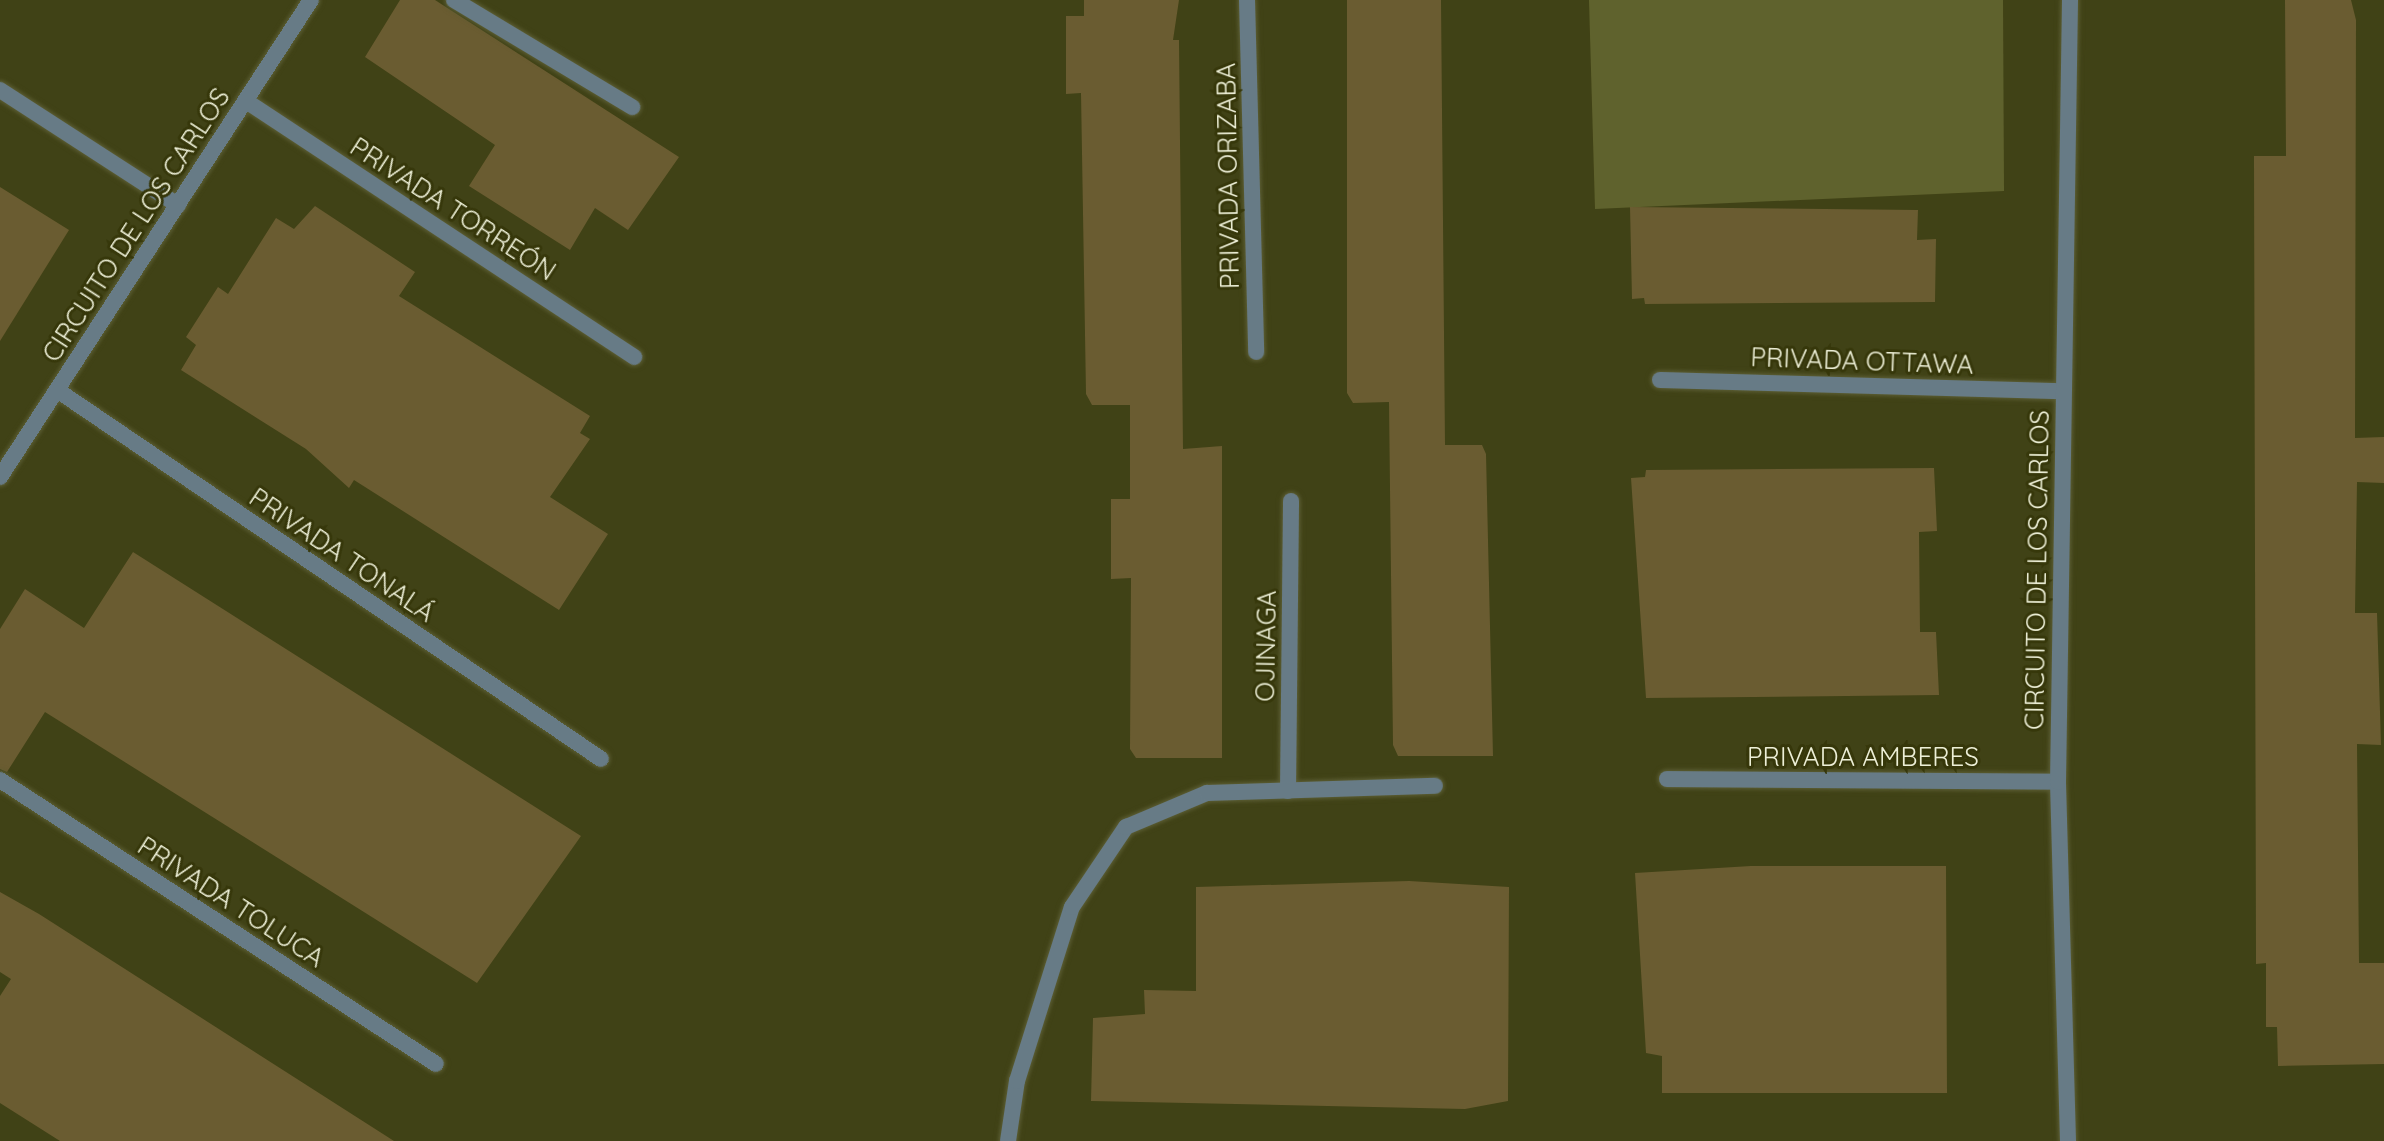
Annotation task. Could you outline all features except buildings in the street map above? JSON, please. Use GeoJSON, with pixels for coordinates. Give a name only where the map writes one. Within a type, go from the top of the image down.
{"type":"FeatureCollection","features":[{"type":"Feature","properties":{"kind":"street","name":"CIRCUITO DE LOS CARLOS"},"geometry":{"type":"LineString","coordinates":[[0,477],[311,0]]}},
{"type":"Feature","properties":{"kind":"street"},"geometry":{"type":"LineString","coordinates":[[454,0],[632,107]]}},
{"type":"Feature","properties":{"kind":"street","name":"PRIVADA ORIZABA"},"geometry":{"type":"LineString","coordinates":[[1247,0],[1256,352]]}},
{"type":"Feature","properties":{"kind":"street","name":"CIRCUITO DE LOS CARLOS"},"geometry":{"type":"LineString","coordinates":[[2068,1141],[2058,782],[2070,0]]}},
{"type":"Feature","properties":{"kind":"street"},"geometry":{"type":"LineString","coordinates":[[0,90],[178,205]]}},
{"type":"Feature","properties":{"kind":"street","name":"PRIVADA TORREÓN"},"geometry":{"type":"LineString","coordinates":[[246,101],[634,357]]}},
{"type":"Feature","properties":{"kind":"street","name":"PRIVADA OTTAWA"},"geometry":{"type":"LineString","coordinates":[[1660,380],[2063,391]]}},
{"type":"Feature","properties":{"kind":"street","name":"PRIVADA TONALÁ"},"geometry":{"type":"LineString","coordinates":[[57,390],[601,759]]}},
{"type":"Feature","properties":{"kind":"street","name":"OJINAGA"},"geometry":{"type":"LineString","coordinates":[[1288,791],[1291,501]]}},
{"type":"Feature","properties":{"kind":"street","name":"PRIVADA AMBERES"},"geometry":{"type":"LineString","coordinates":[[1667,779],[2058,782]]}},
{"type":"Feature","properties":{"kind":"street","name":"PRIVADA TOLUCA"},"geometry":{"type":"LineString","coordinates":[[0,780],[436,1064]]}},
{"type":"Feature","properties":{"kind":"street"},"geometry":{"type":"LineString","coordinates":[[1008,1141],[1017,1081],[1072,907],[1126,827],[1207,793],[1435,786]]}},
{"type":"Feature","properties":{"kind":"green space"},"geometry":{"type":"Polygon","coordinates":[[[1589,0],[2003,0],[2004,191],[1595,209],[1589,0]]]}}]}
